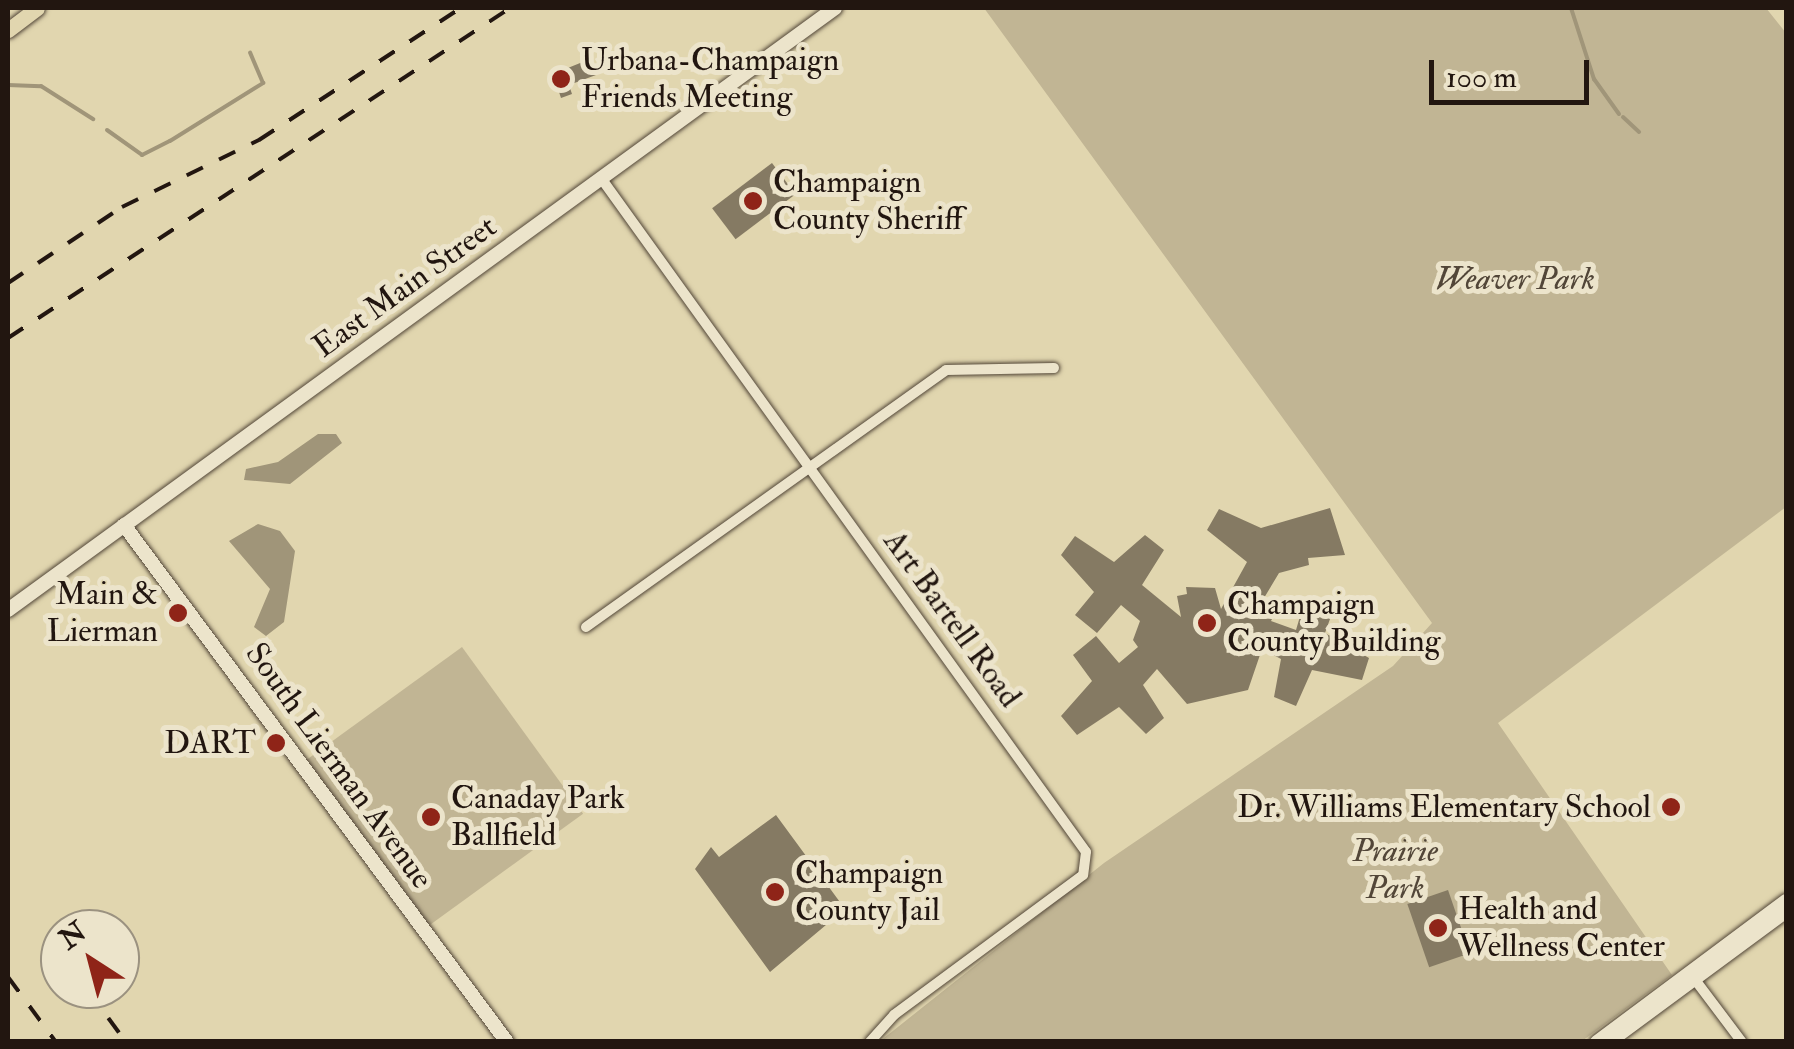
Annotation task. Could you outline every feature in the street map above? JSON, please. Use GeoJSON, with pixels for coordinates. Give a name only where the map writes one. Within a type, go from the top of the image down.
{"type":"FeatureCollection","features":[{"type":"Feature","properties":{"kind":"main road"},"geometry":{"type":"LineString","coordinates":[[8,30],[37,8]]}},
{"type":"Feature","properties":{"kind":"main road","name":"East Main Street"},"geometry":{"type":"LineString","coordinates":[[8,610],[834,8]]}},
{"type":"Feature","properties":{"kind":"main road","name":"South Lierman Avenue"},"geometry":{"type":"LineString","coordinates":[[124,525],[507,1042]]}},
{"type":"Feature","properties":{"kind":"main road"},"geometry":{"type":"LineString","coordinates":[[1609,1042],[1786,901]]}},
{"type":"Feature","properties":{"kind":"main road"},"geometry":{"type":"LineString","coordinates":[[1597,1042],[1786,911]]}},
{"type":"Feature","properties":{"kind":"street","name":"Art Bartell Road"},"geometry":{"type":"LineString","coordinates":[[601,178],[1086,852],[1083,875],[894,1015],[870,1042]]}},
{"type":"Feature","properties":{"kind":"street"},"geometry":{"type":"LineString","coordinates":[[586,627],[946,370],[1054,368]]}},
{"type":"Feature","properties":{"kind":"street"},"geometry":{"type":"LineString","coordinates":[[1693,976],[1742,1042]]}},
{"type":"Feature","properties":{"kind":"green space","name":"Weaver Park"},"geometry":{"type":"Polygon","coordinates":[[[984,8],[1766,8],[1786,33],[1786,507],[1498,723],[1672,975],[1582,1041],[879,1042],[1104,863],[1393,666],[1432,623],[984,8]]]}},
{"type":"Feature","properties":{"kind":"green space"},"geometry":{"type":"Polygon","coordinates":[[[462,647],[583,814],[428,927],[307,760],[462,647]]]}},
{"type":"Feature","properties":{"kind":"shaded area"},"geometry":{"type":"Polygon","coordinates":[[[318,434],[336,434],[342,443],[290,484],[244,480],[246,469],[278,462],[318,434]]]}},
{"type":"Feature","properties":{"kind":"shaded area"},"geometry":{"type":"Polygon","coordinates":[[[258,524],[280,531],[295,551],[284,622],[266,636],[254,627],[270,589],[229,541],[258,524]]]}},
{"type":"Feature","properties":{"kind":"building","name":"Urbana-Champaign Friends Meeting"},"geometry":{"type":"Polygon","coordinates":[[[590,59],[596,75],[569,85],[572,94],[561,98],[553,74],[590,59]]]}},
{"type":"Feature","properties":{"kind":"building","name":"Champaign County Sheriff"},"geometry":{"type":"Polygon","coordinates":[[[772,163],[795,194],[736,239],[712,208],[772,163]]]}},
{"type":"Feature","properties":{"kind":"building","name":"Champaign County Building"},"geometry":{"type":"Polygon","coordinates":[[[1330,508],[1345,555],[1308,558],[1309,565],[1279,573],[1264,598],[1275,613],[1271,621],[1296,630],[1306,596],[1335,605],[1325,633],[1369,658],[1362,680],[1312,670],[1296,706],[1274,697],[1281,659],[1262,649],[1248,690],[1187,704],[1157,669],[1143,685],[1164,718],[1146,734],[1119,707],[1077,735],[1061,716],[1092,681],[1073,655],[1096,636],[1119,663],[1138,647],[1133,640],[1140,621],[1121,605],[1097,633],[1075,615],[1094,592],[1061,555],[1075,536],[1114,562],[1145,535],[1164,550],[1142,585],[1181,617],[1177,596],[1187,594],[1186,587],[1215,588],[1221,609],[1247,562],[1207,530],[1219,509],[1261,528],[1330,508]]]}},
{"type":"Feature","properties":{"kind":"building","name":"Champaign County Jail"},"geometry":{"type":"Polygon","coordinates":[[[776,815],[845,909],[770,972],[695,869],[711,847],[719,857],[776,815]]]}},
{"type":"Feature","properties":{"kind":"building","name":"Health and Wellness Center"},"geometry":{"type":"Polygon","coordinates":[[[1448,890],[1470,953],[1429,967],[1407,904],[1448,890]]]}},
{"type":"Feature","properties":{"kind":"waterway"},"geometry":{"type":"LineString","coordinates":[[1571,8],[1594,79],[1619,114]]}},
{"type":"Feature","properties":{"kind":"waterway"},"geometry":{"type":"LineString","coordinates":[[107,130],[142,155],[170,141],[263,83],[250,53]]}},
{"type":"Feature","properties":{"kind":"waterway"},"geometry":{"type":"LineString","coordinates":[[8,85],[41,86],[93,119]]}},
{"type":"Feature","properties":{"kind":"waterway"},"geometry":{"type":"LineString","coordinates":[[1623,117],[1639,132]]}},
{"type":"Feature","properties":{"kind":"railway"},"geometry":{"type":"LineString","coordinates":[[8,283],[122,207],[259,140],[461,8]]}},
{"type":"Feature","properties":{"kind":"railway"},"geometry":{"type":"LineString","coordinates":[[8,338],[510,8]]}},
{"type":"Feature","properties":{"kind":"railway"},"geometry":{"type":"LineString","coordinates":[[8,977],[56,1042]]}},
{"type":"Feature","properties":{"kind":"railway"},"geometry":{"type":"LineString","coordinates":[[102,1009],[126,1042]]}},
{"type":"Feature","properties":{"kind":"place","name":"Urbana-Champaign Friends Meeting"},"geometry":{"type":"Point","coordinates":[561,79]}},
{"type":"Feature","properties":{"kind":"place","name":"Champaign County Sheriff"},"geometry":{"type":"Point","coordinates":[753,201]}},
{"type":"Feature","properties":{"kind":"place","name":"Main & Lierman"},"geometry":{"type":"Point","coordinates":[178,613]}},
{"type":"Feature","properties":{"kind":"place","name":"Champaign County Building"},"geometry":{"type":"Point","coordinates":[1207,623]}},
{"type":"Feature","properties":{"kind":"place","name":"DART"},"geometry":{"type":"Point","coordinates":[276,743]}},
{"type":"Feature","properties":{"kind":"place","name":"Dr. Williams Elementary School"},"geometry":{"type":"Point","coordinates":[1671,807]}},
{"type":"Feature","properties":{"kind":"place","name":"Canaday Park Ballfield"},"geometry":{"type":"Point","coordinates":[431,817]}},
{"type":"Feature","properties":{"kind":"place","name":"Champaign County Jail"},"geometry":{"type":"Point","coordinates":[775,892]}},
{"type":"Feature","properties":{"kind":"place","name":"Health and Wellness Center"},"geometry":{"type":"Point","coordinates":[1438,928]}},
{"type":"Feature","properties":{"kind":"park label","name":"Prairie Park"},"geometry":{"type":"Point","coordinates":[1395,870]}}]}
